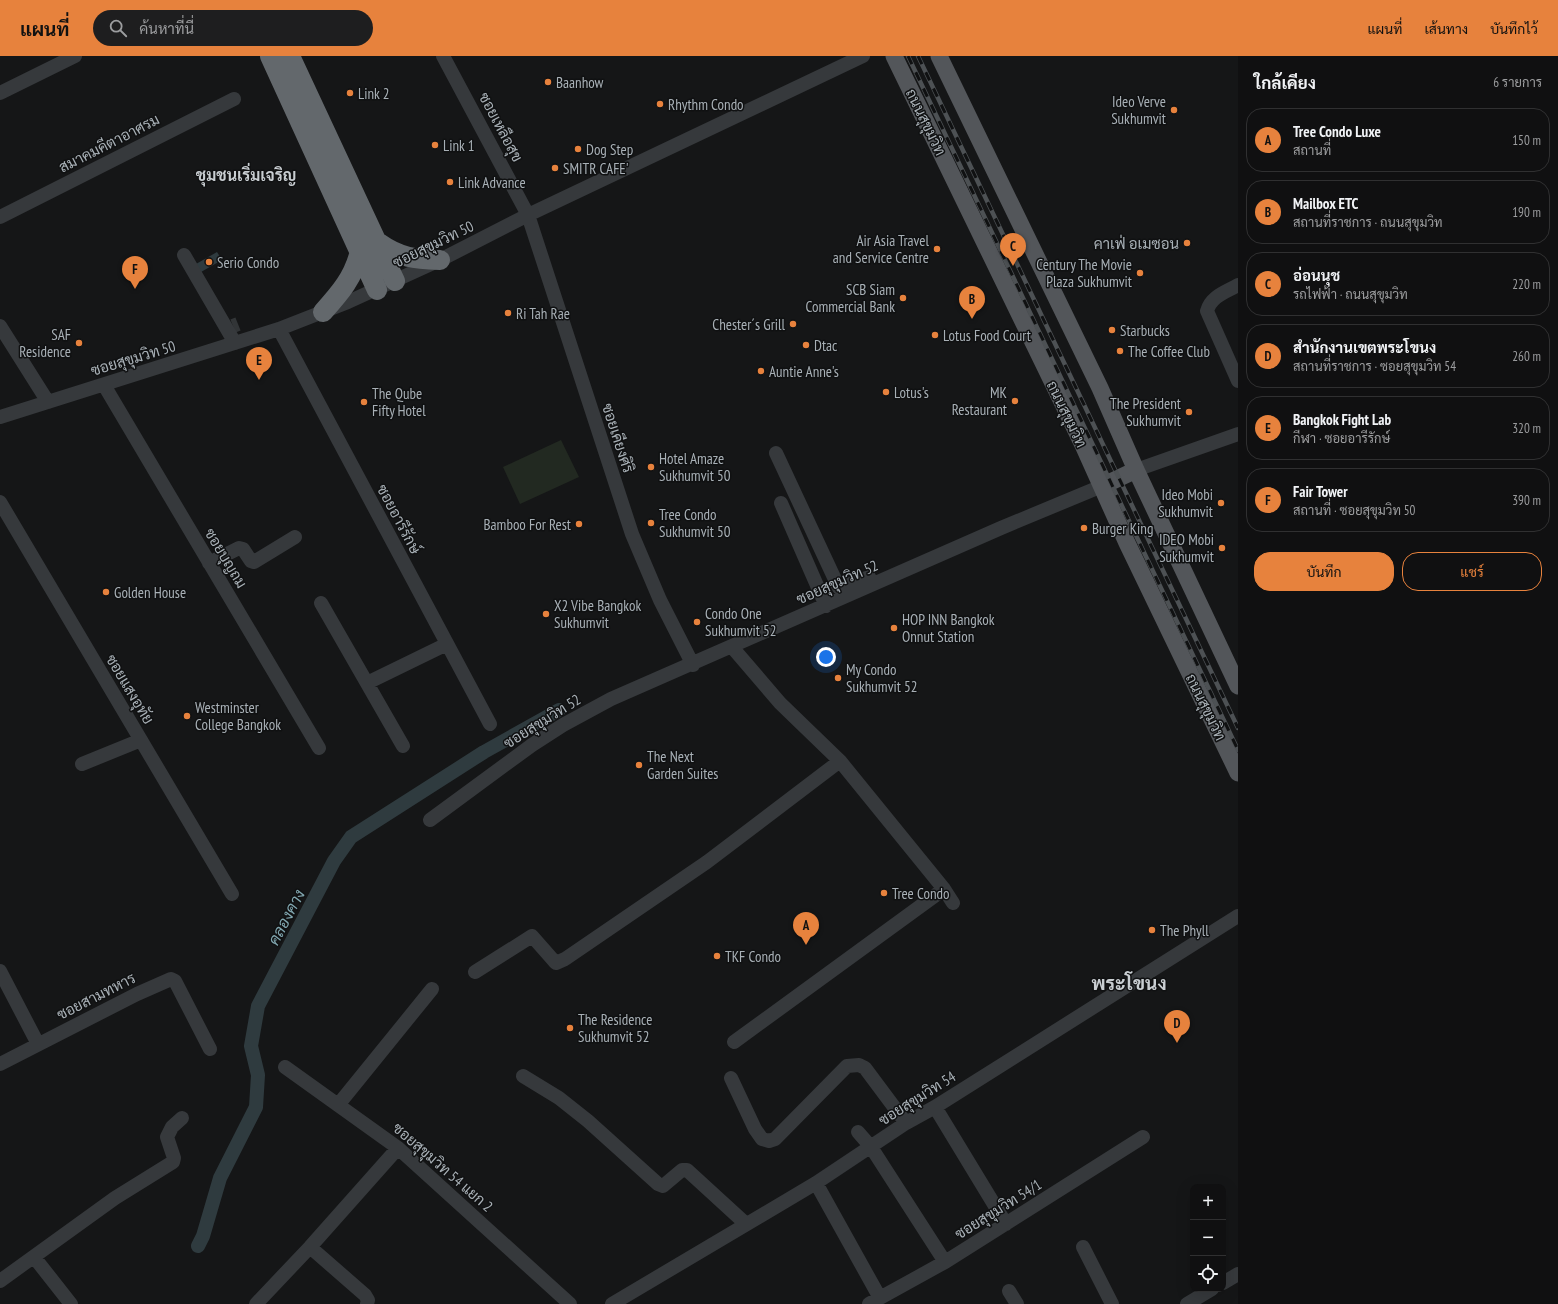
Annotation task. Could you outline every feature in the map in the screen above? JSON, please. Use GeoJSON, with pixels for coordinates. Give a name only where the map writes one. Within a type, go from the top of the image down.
{"type":"FeatureCollection","features":[{"type":"Feature","properties":{"kind":"highway"},"geometry":{"type":"LineString","coordinates":[[270,56],[358,258],[371,292]]}},
{"type":"Feature","properties":{"kind":"highway"},"geometry":{"type":"LineString","coordinates":[[290,56],[379,243],[395,281]]}},
{"type":"Feature","properties":{"kind":"highway"},"geometry":{"type":"LineString","coordinates":[[379,243],[401,256],[440,260]]}},
{"type":"Feature","properties":{"kind":"highway"},"geometry":{"type":"LineString","coordinates":[[323,312],[344,298],[347,284],[358,258]]}},
{"type":"Feature","properties":{"kind":"main road","name":"ถนนสุขุมวิท"},"geometry":{"type":"LineString","coordinates":[[894,56],[1102,486],[1127,543],[1238,773]]}},
{"type":"Feature","properties":{"kind":"main road"},"geometry":{"type":"LineString","coordinates":[[938,56],[1100,388],[1136,470],[1238,686]]}},
{"type":"Feature","properties":{"kind":"main road"},"geometry":{"type":"LineString","coordinates":[[1102,486],[1136,470]]}},
{"type":"Feature","properties":{"kind":"street"},"geometry":{"type":"LineString","coordinates":[[0,92],[75,56]]}},
{"type":"Feature","properties":{"kind":"street","name":"ซอยเหลือสุข"},"geometry":{"type":"LineString","coordinates":[[443,56],[528,215]]}},
{"type":"Feature","properties":{"kind":"street","name":"ซอยสุขุมวิท 50"},"geometry":{"type":"LineString","coordinates":[[344,298],[371,292],[395,281],[528,215],[863,56]]}},
{"type":"Feature","properties":{"kind":"street","name":"สมาคมคีตาอาศรม"},"geometry":{"type":"LineString","coordinates":[[0,217],[234,99]]}},
{"type":"Feature","properties":{"kind":"street","name":"ซอยเคียงศิริ"},"geometry":{"type":"LineString","coordinates":[[528,215],[632,534],[660,600],[693,665]]}},
{"type":"Feature","properties":{"kind":"street"},"geometry":{"type":"LineString","coordinates":[[184,255],[230,327],[235,343]]}},
{"type":"Feature","properties":{"kind":"street"},"geometry":{"type":"LineString","coordinates":[[1238,285],[1214,298],[1209,303],[1208,311],[1238,381]]}},
{"type":"Feature","properties":{"kind":"street","name":"ซอยสุขุมวิท 50"},"geometry":{"type":"LineString","coordinates":[[0,417],[279,329],[323,312]]}},
{"type":"Feature","properties":{"kind":"street"},"geometry":{"type":"LineString","coordinates":[[0,326],[48,402]]}},
{"type":"Feature","properties":{"kind":"street","name":"ซอยอารีรักษ์"},"geometry":{"type":"LineString","coordinates":[[279,329],[490,724]]}},
{"type":"Feature","properties":{"kind":"street","name":"ซอยบุญถม"},"geometry":{"type":"LineString","coordinates":[[104,385],[319,748]]}},
{"type":"Feature","properties":{"kind":"street"},"geometry":{"type":"LineString","coordinates":[[1136,470],[1238,434]]}},
{"type":"Feature","properties":{"kind":"street"},"geometry":{"type":"LineString","coordinates":[[776,453],[839,588],[869,577]]}},
{"type":"Feature","properties":{"kind":"street","name":"ซอยสุขุมวิท 52"},"geometry":{"type":"LineString","coordinates":[[430,820],[507,763],[563,725],[612,699],[693,665],[1001,528],[1102,486]]}},
{"type":"Feature","properties":{"kind":"street","name":"ซอยแสงอุทัย"},"geometry":{"type":"LineString","coordinates":[[0,502],[232,894]]}},
{"type":"Feature","properties":{"kind":"street"},"geometry":{"type":"LineString","coordinates":[[781,503],[826,606]]}},
{"type":"Feature","properties":{"kind":"street"},"geometry":{"type":"LineString","coordinates":[[209,563],[239,548],[243,549],[251,561],[254,562],[294,537]]}},
{"type":"Feature","properties":{"kind":"street"},"geometry":{"type":"LineString","coordinates":[[321,603],[404,746]]}},
{"type":"Feature","properties":{"kind":"street"},"geometry":{"type":"LineString","coordinates":[[367,683],[447,644]]}},
{"type":"Feature","properties":{"kind":"street"},"geometry":{"type":"LineString","coordinates":[[732,647],[780,703],[840,762],[944,889],[953,903]]}},
{"type":"Feature","properties":{"kind":"street"},"geometry":{"type":"LineString","coordinates":[[82,764],[141,740]]}},
{"type":"Feature","properties":{"kind":"street"},"geometry":{"type":"LineString","coordinates":[[475,972],[532,936],[554,962],[556,963],[565,959],[708,862],[840,762]]}},
{"type":"Feature","properties":{"kind":"street"},"geometry":{"type":"LineString","coordinates":[[734,1042],[944,889]]}},
{"type":"Feature","properties":{"kind":"street","name":"ซอยสุขุมวิท 54"},"geometry":{"type":"LineString","coordinates":[[612,1304],[816,1183],[906,1123],[935,1107],[1238,916]]}},
{"type":"Feature","properties":{"kind":"street"},"geometry":{"type":"LineString","coordinates":[[1,974],[38,1044]]}},
{"type":"Feature","properties":{"kind":"street","name":"ซอยสามทหาร"},"geometry":{"type":"LineString","coordinates":[[0,1064],[137,994],[170,980],[175,981],[210,1049]]}},
{"type":"Feature","properties":{"kind":"street"},"geometry":{"type":"LineString","coordinates":[[338,1105],[432,989]]}},
{"type":"Feature","properties":{"kind":"street"},"geometry":{"type":"LineString","coordinates":[[731,1078],[755,1129],[762,1139],[769,1141],[775,1139],[847,1066],[852,1065],[865,1068],[906,1123]]}},
{"type":"Feature","properties":{"kind":"street","name":"ซอยสุขุมวิท 54 แยก 2"},"geometry":{"type":"LineString","coordinates":[[285,1066],[398,1148],[570,1304]]}},
{"type":"Feature","properties":{"kind":"street"},"geometry":{"type":"LineString","coordinates":[[523,1076],[559,1098],[588,1121],[658,1184],[663,1186],[682,1170],[687,1170],[746,1224]]}},
{"type":"Feature","properties":{"kind":"street"},"geometry":{"type":"LineString","coordinates":[[935,1107],[1006,1224]]}},
{"type":"Feature","properties":{"kind":"street"},"geometry":{"type":"LineString","coordinates":[[0,1281],[115,1198],[173,1162],[174,1158],[167,1137],[172,1127],[182,1118]]}},
{"type":"Feature","properties":{"kind":"street"},"geometry":{"type":"LineString","coordinates":[[858,1132],[871,1147],[945,1262]]}},
{"type":"Feature","properties":{"kind":"street","name":"ซอยสุขุมวิท 54/1"},"geometry":{"type":"LineString","coordinates":[[874,1301],[945,1262],[1144,1137]]}},
{"type":"Feature","properties":{"kind":"street"},"geometry":{"type":"LineString","coordinates":[[256,1304],[310,1247],[398,1148]]}},
{"type":"Feature","properties":{"kind":"street"},"geometry":{"type":"LineString","coordinates":[[816,1183],[874,1301]]}},
{"type":"Feature","properties":{"kind":"street"},"geometry":{"type":"LineString","coordinates":[[310,1247],[365,1295],[368,1300],[367,1304]]}},
{"type":"Feature","properties":{"kind":"street"},"geometry":{"type":"LineString","coordinates":[[1083,1247],[1112,1304]]}},
{"type":"Feature","properties":{"kind":"street"},"geometry":{"type":"LineString","coordinates":[[34,1257],[71,1304]]}},
{"type":"Feature","properties":{"kind":"street"},"geometry":{"type":"LineString","coordinates":[[1226,1281],[1238,1274]]}},
{"type":"Feature","properties":{"kind":"street"},"geometry":{"type":"LineString","coordinates":[[1009,1291],[1017,1304]]}},
{"type":"Feature","properties":{"kind":"street"},"geometry":{"type":"LineString","coordinates":[[1187,1304],[1207,1292]]}},
{"type":"Feature","properties":{"kind":"shaded area","name":"Serio Condo"},"geometry":{"type":"Polygon","coordinates":[[[217,252],[222,260],[201,272],[196,264],[217,252]]]}},
{"type":"Feature","properties":{"kind":"shaded area"},"geometry":{"type":"Polygon","coordinates":[[[561,440],[579,477],[520,504],[503,467],[561,440]]]}},
{"type":"Feature","properties":{"kind":"waterway","name":"คลองคาง"},"geometry":{"type":"LineString","coordinates":[[198,1246],[203,1236],[220,1178],[256,1107],[258,1075],[251,1046],[258,1006],[334,861],[351,837],[484,752],[559,710]]}},
{"type":"Feature","properties":{"kind":"tunnel"},"geometry":{"type":"LineString","coordinates":[[233,326],[238,324]]}},
{"type":"Feature","properties":{"kind":"railway"},"geometry":{"type":"LineString","coordinates":[[908,56],[1238,750]]}},
{"type":"Feature","properties":{"kind":"railway"},"geometry":{"type":"LineString","coordinates":[[918,56],[1238,728]]}},
{"type":"Feature","properties":{"kind":"place","name":"Baanhow"},"geometry":{"type":"Point","coordinates":[548,82]}},
{"type":"Feature","properties":{"kind":"place","name":"Link 2"},"geometry":{"type":"Point","coordinates":[350,93]}},
{"type":"Feature","properties":{"kind":"place","name":"Rhythm Condo"},"geometry":{"type":"Point","coordinates":[660,104]}},
{"type":"Feature","properties":{"kind":"place","name":"Ideo Verve Sukhumvit"},"geometry":{"type":"Point","coordinates":[1174,110]}},
{"type":"Feature","properties":{"kind":"place","name":"Link 1"},"geometry":{"type":"Point","coordinates":[435,145]}},
{"type":"Feature","properties":{"kind":"place","name":"Dog Step"},"geometry":{"type":"Point","coordinates":[578,149]}},
{"type":"Feature","properties":{"kind":"place","name":"SMITR CAFE'"},"geometry":{"type":"Point","coordinates":[555,168]}},
{"type":"Feature","properties":{"kind":"place","name":"Link Advance"},"geometry":{"type":"Point","coordinates":[450,182]}},
{"type":"Feature","properties":{"kind":"place","name":"คาเฟ่ อเมซอน"},"geometry":{"type":"Point","coordinates":[1187,243]}},
{"type":"Feature","properties":{"kind":"place","name":"Air Asia Travel and Service Centre"},"geometry":{"type":"Point","coordinates":[937,249]}},
{"type":"Feature","properties":{"kind":"place","name":"Serio Condo"},"geometry":{"type":"Point","coordinates":[209,262]}},
{"type":"Feature","properties":{"kind":"place","name":"อ่อนนุช"},"geometry":{"type":"Point","coordinates":[1013,266]}},
{"type":"Feature","properties":{"kind":"place","name":"Century The Movie Plaza Sukhumvit"},"geometry":{"type":"Point","coordinates":[1140,273]}},
{"type":"Feature","properties":{"kind":"place","name":"Fair Tower"},"geometry":{"type":"Point","coordinates":[135,289]}},
{"type":"Feature","properties":{"kind":"place","name":"SCB Siam Commercial Bank"},"geometry":{"type":"Point","coordinates":[903,298]}},
{"type":"Feature","properties":{"kind":"place","name":"Ri Tah Rae"},"geometry":{"type":"Point","coordinates":[508,313]}},
{"type":"Feature","properties":{"kind":"place","name":"Mailbox ETC"},"geometry":{"type":"Point","coordinates":[972,319]}},
{"type":"Feature","properties":{"kind":"place","name":"Chester´s Grill"},"geometry":{"type":"Point","coordinates":[793,324]}},
{"type":"Feature","properties":{"kind":"place","name":"Starbucks"},"geometry":{"type":"Point","coordinates":[1112,330]}},
{"type":"Feature","properties":{"kind":"place","name":"Lotus Food Court"},"geometry":{"type":"Point","coordinates":[935,335]}},
{"type":"Feature","properties":{"kind":"place","name":"SAF Residence"},"geometry":{"type":"Point","coordinates":[79,343]}},
{"type":"Feature","properties":{"kind":"place","name":"Dtac"},"geometry":{"type":"Point","coordinates":[806,345]}},
{"type":"Feature","properties":{"kind":"place","name":"The Coffee Club"},"geometry":{"type":"Point","coordinates":[1120,351]}},
{"type":"Feature","properties":{"kind":"place","name":"Auntie Anne's"},"geometry":{"type":"Point","coordinates":[761,371]}},
{"type":"Feature","properties":{"kind":"place","name":"Bangkok Fight Lab"},"geometry":{"type":"Point","coordinates":[259,380]}},
{"type":"Feature","properties":{"kind":"place","name":"Lotus's"},"geometry":{"type":"Point","coordinates":[886,392]}},
{"type":"Feature","properties":{"kind":"place","name":"MK Restaurant"},"geometry":{"type":"Point","coordinates":[1015,401]}},
{"type":"Feature","properties":{"kind":"place","name":"The Qube Fifty Hotel"},"geometry":{"type":"Point","coordinates":[364,402]}},
{"type":"Feature","properties":{"kind":"place","name":"The President Sukhumvit"},"geometry":{"type":"Point","coordinates":[1189,412]}},
{"type":"Feature","properties":{"kind":"place","name":"Hotel Amaze Sukhumvit 50"},"geometry":{"type":"Point","coordinates":[651,467]}},
{"type":"Feature","properties":{"kind":"place","name":"Ideo Mobi Sukhumvit"},"geometry":{"type":"Point","coordinates":[1221,503]}},
{"type":"Feature","properties":{"kind":"place","name":"Tree Condo Sukhumvit 50"},"geometry":{"type":"Point","coordinates":[651,523]}},
{"type":"Feature","properties":{"kind":"place","name":"Bamboo For Rest"},"geometry":{"type":"Point","coordinates":[579,524]}},
{"type":"Feature","properties":{"kind":"place","name":"Burger King"},"geometry":{"type":"Point","coordinates":[1084,528]}},
{"type":"Feature","properties":{"kind":"place","name":"IDEO Mobi Sukhumvit"},"geometry":{"type":"Point","coordinates":[1222,548]}},
{"type":"Feature","properties":{"kind":"place","name":"Golden House"},"geometry":{"type":"Point","coordinates":[106,592]}},
{"type":"Feature","properties":{"kind":"place","name":"X2 Vibe Bangkok Sukhumvit"},"geometry":{"type":"Point","coordinates":[546,614]}},
{"type":"Feature","properties":{"kind":"place","name":"Condo One Sukhumvit 52"},"geometry":{"type":"Point","coordinates":[697,622]}},
{"type":"Feature","properties":{"kind":"place","name":"HOP INN Bangkok Onnut Station"},"geometry":{"type":"Point","coordinates":[894,628]}},
{"type":"Feature","properties":{"kind":"place","name":"My Condo Sukhumvit 52"},"geometry":{"type":"Point","coordinates":[838,678]}},
{"type":"Feature","properties":{"kind":"place","name":"Westminster College Bangkok"},"geometry":{"type":"Point","coordinates":[187,716]}},
{"type":"Feature","properties":{"kind":"place","name":"The Next Garden Suites"},"geometry":{"type":"Point","coordinates":[639,765]}},
{"type":"Feature","properties":{"kind":"place","name":"Tree Condo"},"geometry":{"type":"Point","coordinates":[884,893]}},
{"type":"Feature","properties":{"kind":"place","name":"The Phyll"},"geometry":{"type":"Point","coordinates":[1152,930]}},
{"type":"Feature","properties":{"kind":"place","name":"Tree Condo Luxe"},"geometry":{"type":"Point","coordinates":[806,945]}},
{"type":"Feature","properties":{"kind":"place","name":"TKF Condo"},"geometry":{"type":"Point","coordinates":[717,956]}},
{"type":"Feature","properties":{"kind":"place","name":"The Residence Sukhumvit 52"},"geometry":{"type":"Point","coordinates":[570,1028]}},
{"type":"Feature","properties":{"kind":"place","name":"สำนักงานเขตพระโขนง"},"geometry":{"type":"Point","coordinates":[1177,1043]}},
{"type":"Feature","properties":{"kind":"district","name":"ชุมชนเริ่มเจริญ"},"geometry":{"type":"Point","coordinates":[246,175]}},
{"type":"Feature","properties":{"kind":"district","name":"พระโขนง"},"geometry":{"type":"Point","coordinates":[1129,983]}}]}
